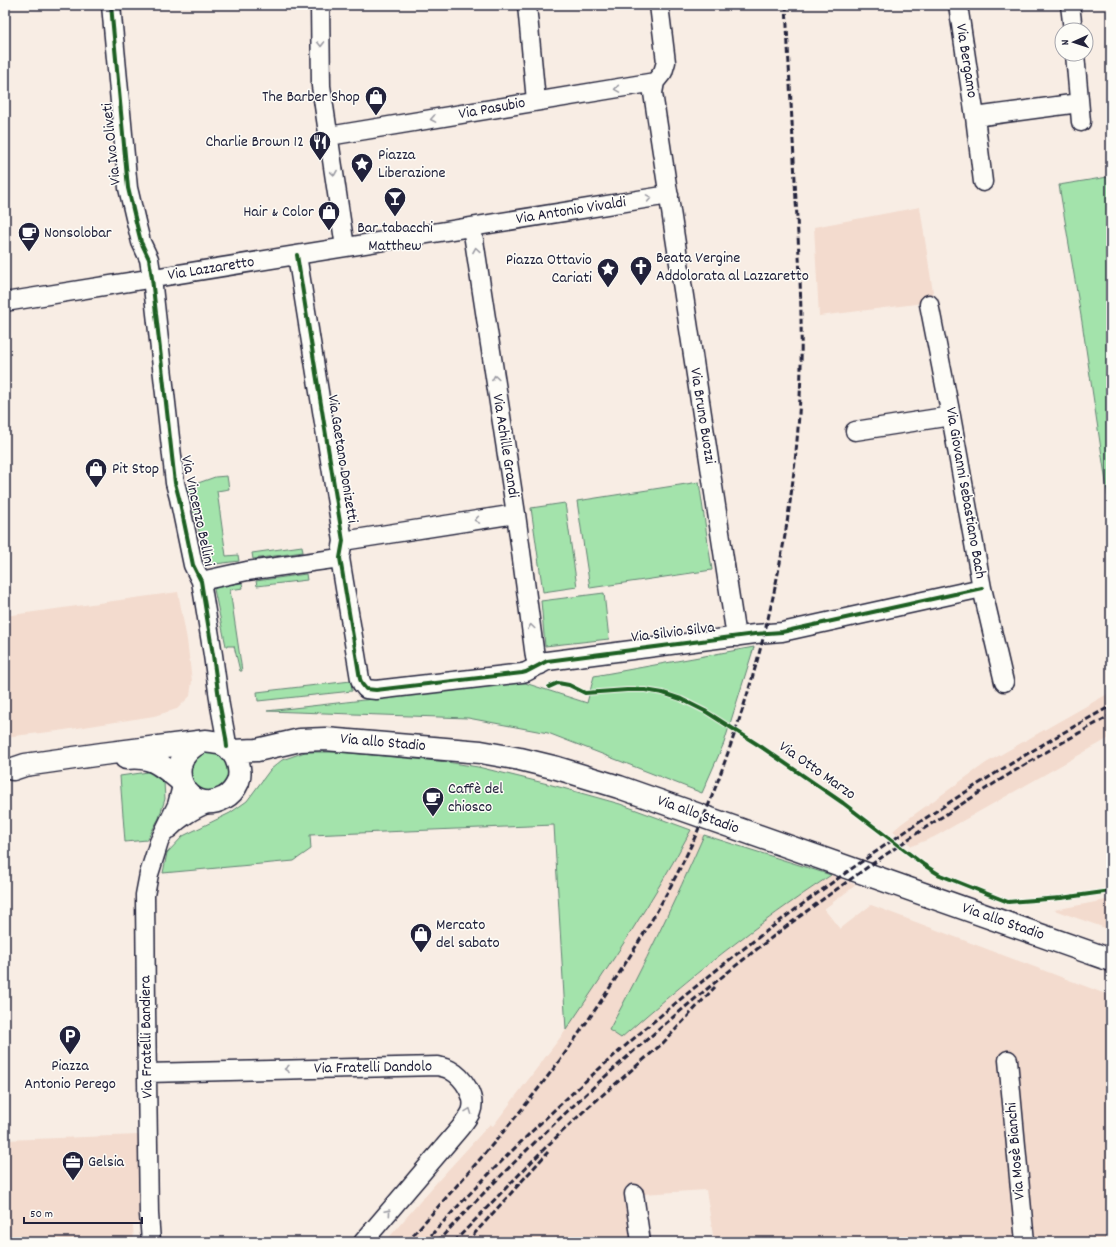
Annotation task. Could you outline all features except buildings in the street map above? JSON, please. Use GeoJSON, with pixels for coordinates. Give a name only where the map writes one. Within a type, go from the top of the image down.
{"type":"FeatureCollection","features":[{"type":"Feature","properties":{"kind":"main road","name":"Via allo Stadio"},"geometry":{"type":"LineString","coordinates":[[9,770],[25,765],[203,742],[219,743],[229,749],[252,750],[300,740],[325,738],[481,752],[542,764],[619,787],[1111,960]]}},
{"type":"Feature","properties":{"kind":"main road"},"geometry":{"type":"LineString","coordinates":[[181,783],[179,767],[184,755],[193,746],[203,742]]}},
{"type":"Feature","properties":{"kind":"main road","name":"Via allo Stadio"},"geometry":{"type":"LineString","coordinates":[[9,770],[26,771],[102,760],[143,757],[163,766],[195,798],[206,802],[211,802],[218,801],[228,795],[236,786],[239,778],[252,763],[270,747]]}},
{"type":"Feature","properties":{"kind":"main road"},"geometry":{"type":"LineString","coordinates":[[229,749],[238,761],[239,778]]}},
{"type":"Feature","properties":{"kind":"street","name":"Via Ivo Oliveti"},"geometry":{"type":"LineString","coordinates":[[111,5],[128,188],[141,242],[148,259],[152,278]]}},
{"type":"Feature","properties":{"kind":"street"},"geometry":{"type":"LineString","coordinates":[[320,5],[321,86],[345,247],[472,227]]}},
{"type":"Feature","properties":{"kind":"street"},"geometry":{"type":"LineString","coordinates":[[527,5],[536,101]]}},
{"type":"Feature","properties":{"kind":"street"},"geometry":{"type":"LineString","coordinates":[[655,82],[663,72],[666,62],[659,5]]}},
{"type":"Feature","properties":{"kind":"street","name":"Via Bergamo"},"geometry":{"type":"LineString","coordinates":[[958,5],[983,182]]}},
{"type":"Feature","properties":{"kind":"street"},"geometry":{"type":"LineString","coordinates":[[1070,5],[1072,22]]}},
{"type":"Feature","properties":{"kind":"street"},"geometry":{"type":"LineString","coordinates":[[1076,62],[1081,122]]}},
{"type":"Feature","properties":{"kind":"street","name":"Via Pasubio"},"geometry":{"type":"LineString","coordinates":[[329,136],[655,82]]}},
{"type":"Feature","properties":{"kind":"street","name":"Via Bruno Buozzi"},"geometry":{"type":"LineString","coordinates":[[655,82],[653,93],[736,637]]}},
{"type":"Feature","properties":{"kind":"street","name":"Via Bergamo"},"geometry":{"type":"LineString","coordinates":[[975,117],[1079,103]]}},
{"type":"Feature","properties":{"kind":"street","name":"Via Antonio Vivaldi"},"geometry":{"type":"LineString","coordinates":[[472,227],[669,195]]}},
{"type":"Feature","properties":{"kind":"street","name":"Via Achille Grandi"},"geometry":{"type":"LineString","coordinates":[[472,227],[516,514],[535,657],[540,664]]}},
{"type":"Feature","properties":{"kind":"street","name":"Via Lazzaretto"},"geometry":{"type":"LineString","coordinates":[[5,302],[345,247]]}},
{"type":"Feature","properties":{"kind":"street","name":"Via Gaetano Donizetti"},"geometry":{"type":"LineString","coordinates":[[297,255],[343,541],[340,558],[360,679],[366,689]]}},
{"type":"Feature","properties":{"kind":"street","name":"Via Vincenzo Bellini"},"geometry":{"type":"LineString","coordinates":[[152,278],[175,483],[180,498],[193,565],[201,581],[220,706],[229,749]]}},
{"type":"Feature","properties":{"kind":"street","name":"Via Giovanni Sebastiano Bach"},"geometry":{"type":"LineString","coordinates":[[929,304],[982,588],[1004,682]]}},
{"type":"Feature","properties":{"kind":"street"},"geometry":{"type":"LineString","coordinates":[[855,431],[951,416]]}},
{"type":"Feature","properties":{"kind":"street"},"geometry":{"type":"LineString","coordinates":[[343,541],[516,514]]}},
{"type":"Feature","properties":{"kind":"street"},"geometry":{"type":"LineString","coordinates":[[201,581],[248,571],[340,558]]}},
{"type":"Feature","properties":{"kind":"street","name":"Via Silvio Silva"},"geometry":{"type":"LineString","coordinates":[[366,689],[376,690],[526,672],[547,661],[755,634],[782,632],[982,588]]}},
{"type":"Feature","properties":{"kind":"street","name":"Via Vincenzo Bellini"},"geometry":{"type":"LineString","coordinates":[[203,742],[214,728],[220,706]]}},
{"type":"Feature","properties":{"kind":"street","name":"Via Fratelli Bandiera"},"geometry":{"type":"LineString","coordinates":[[163,836],[177,805],[181,783]]}},
{"type":"Feature","properties":{"kind":"street","name":"Via Fratelli Bandiera"},"geometry":{"type":"LineString","coordinates":[[151,1242],[149,1214],[145,895],[149,874],[159,842],[163,836],[176,821],[184,815],[211,802]]}},
{"type":"Feature","properties":{"kind":"street","name":"Via Mosè Bianchi"},"geometry":{"type":"LineString","coordinates":[[1008,1060],[1024,1242]]}},
{"type":"Feature","properties":{"kind":"street","name":"Via Fratelli Dandolo"},"geometry":{"type":"LineString","coordinates":[[147,1073],[438,1066],[451,1070],[462,1079],[469,1091],[472,1105],[471,1112],[460,1128],[363,1242]]}},
{"type":"Feature","properties":{"kind":"street"},"geometry":{"type":"LineString","coordinates":[[634,1194],[641,1242]]}},
{"type":"Feature","properties":{"kind":"shaded area"},"geometry":{"type":"Polygon","coordinates":[[[920,207],[934,299],[916,304],[819,316],[814,227],[920,207]]]}},
{"type":"Feature","properties":{"kind":"shaded area"},"geometry":{"type":"Polygon","coordinates":[[[178,592],[187,640],[192,681],[190,696],[177,709],[154,716],[58,731],[5,737],[5,616],[178,592]]]}},
{"type":"Feature","properties":{"kind":"shaded area"},"geometry":{"type":"Polygon","coordinates":[[[1111,692],[1111,737],[934,837],[912,846],[893,831],[986,763],[1111,692]]]}},
{"type":"Feature","properties":{"kind":"shaded area"},"geometry":{"type":"Polygon","coordinates":[[[691,830],[704,835],[667,918],[610,1030],[621,1038],[649,1013],[742,938],[787,904],[831,875],[856,885],[824,909],[840,929],[871,905],[1111,996],[1111,1242],[714,1242],[706,1190],[643,1194],[640,1185],[625,1187],[632,1242],[385,1242],[490,1124],[493,1126],[566,1030],[645,909],[691,830]]]}},
{"type":"Feature","properties":{"kind":"shaded area"},"geometry":{"type":"Polygon","coordinates":[[[1111,899],[1111,930],[1054,910],[1111,899]]]}},
{"type":"Feature","properties":{"kind":"shaded area","name":"Gelsia"},"geometry":{"type":"Polygon","coordinates":[[[139,1135],[142,1224],[133,1225],[134,1242],[5,1242],[5,1140],[139,1135]]]}},
{"type":"Feature","properties":{"kind":"green space"},"geometry":{"type":"Polygon","coordinates":[[[1111,177],[1111,496],[1108,496],[1082,322],[1059,185],[1111,177]]]}},
{"type":"Feature","properties":{"kind":"green space"},"geometry":{"type":"Polygon","coordinates":[[[227,476],[229,489],[217,491],[226,556],[238,555],[239,561],[208,565],[187,487],[215,477],[227,476]]]}},
{"type":"Feature","properties":{"kind":"green space"},"geometry":{"type":"Polygon","coordinates":[[[699,482],[712,570],[590,588],[577,501],[699,482]]]}},
{"type":"Feature","properties":{"kind":"green space"},"geometry":{"type":"Polygon","coordinates":[[[565,503],[577,587],[543,592],[531,508],[565,503]]]}},
{"type":"Feature","properties":{"kind":"green space"},"geometry":{"type":"Polygon","coordinates":[[[302,546],[303,552],[253,559],[252,553],[302,546]]]}},
{"type":"Feature","properties":{"kind":"green space"},"geometry":{"type":"Polygon","coordinates":[[[306,574],[307,580],[257,586],[256,581],[306,574]]]}},
{"type":"Feature","properties":{"kind":"green space"},"geometry":{"type":"Polygon","coordinates":[[[242,583],[243,588],[230,590],[242,671],[240,671],[234,646],[226,646],[214,589],[220,586],[242,583]]]}},
{"type":"Feature","properties":{"kind":"green space"},"geometry":{"type":"Polygon","coordinates":[[[604,593],[609,639],[545,646],[541,601],[604,593]]]}},
{"type":"Feature","properties":{"kind":"green space"},"geometry":{"type":"Polygon","coordinates":[[[754,647],[724,743],[702,793],[548,733],[468,718],[267,711],[522,682],[587,703],[594,676],[754,647]]]}},
{"type":"Feature","properties":{"kind":"green space"},"geometry":{"type":"Polygon","coordinates":[[[351,681],[352,691],[258,701],[257,692],[351,681]]]}},
{"type":"Feature","properties":{"kind":"green space"},"geometry":{"type":"Polygon","coordinates":[[[205,748],[225,754],[232,778],[214,795],[191,786],[189,760],[205,748]]]}},
{"type":"Feature","properties":{"kind":"green space"},"geometry":{"type":"Polygon","coordinates":[[[305,752],[340,752],[447,762],[478,767],[552,785],[620,804],[691,830],[647,906],[566,1030],[554,825],[310,835],[311,849],[294,861],[163,873],[167,853],[183,836],[230,813],[247,801],[270,770],[282,760],[305,752]]]}},
{"type":"Feature","properties":{"kind":"green space"},"geometry":{"type":"Polygon","coordinates":[[[148,772],[164,782],[165,799],[159,818],[147,840],[125,842],[120,776],[148,772]]]}},
{"type":"Feature","properties":{"kind":"green space"},"geometry":{"type":"Polygon","coordinates":[[[704,835],[831,875],[776,913],[723,953],[621,1038],[609,1030],[659,933],[704,835]]]}},
{"type":"Feature","properties":{"kind":"railway"},"geometry":{"type":"LineString","coordinates":[[407,1242],[494,1143],[536,1092],[575,1039],[635,948],[662,902],[694,840],[717,784],[746,699],[769,614],[786,528],[797,441],[800,397],[800,274],[786,5]]}},
{"type":"Feature","properties":{"kind":"railway"},"geometry":{"type":"LineString","coordinates":[[425,1242],[515,1147],[563,1102],[611,1058],[711,974],[815,895],[887,844],[997,772],[1111,706]]}},
{"type":"Feature","properties":{"kind":"railway"},"geometry":{"type":"LineString","coordinates":[[437,1242],[512,1165],[590,1091],[670,1020],[753,952],[839,887],[927,826],[1018,769],[1111,715]]}},
{"type":"Feature","properties":{"kind":"railway"},"geometry":{"type":"LineString","coordinates":[[454,1242],[546,1147],[584,1111],[663,1043],[715,987]]}},
{"type":"Feature","properties":{"kind":"railway"},"geometry":{"type":"LineString","coordinates":[[467,1242],[548,1152]]}},
{"type":"Feature","properties":{"kind":"cycle path"},"geometry":{"type":"LineString","coordinates":[[111,5],[128,188],[141,242],[149,259],[175,483],[193,565],[201,581],[227,747]]}},
{"type":"Feature","properties":{"kind":"cycle path"},"geometry":{"type":"LineString","coordinates":[[297,255],[343,541],[340,558],[360,679],[366,689],[376,690],[522,673],[547,661],[755,634],[782,632],[982,588]]}},
{"type":"Feature","properties":{"kind":"cycle path","name":"Via Otto Marzo"},"geometry":{"type":"LineString","coordinates":[[549,687],[558,683],[569,685],[585,693],[645,690],[663,693],[681,699],[705,711],[760,746],[843,803],[924,865],[940,875],[1008,902],[1061,898],[1111,891]]}},
{"type":"Feature","properties":{"kind":"place","name":"The Barber Shop"},"geometry":{"type":"Point","coordinates":[376,116]}},
{"type":"Feature","properties":{"kind":"place","name":"Charlie Brown 12"},"geometry":{"type":"Point","coordinates":[320,162]}},
{"type":"Feature","properties":{"kind":"place","name":"Piazza Liberazione"},"geometry":{"type":"Point","coordinates":[362,184]}},
{"type":"Feature","properties":{"kind":"place","name":"Bar tabacchi Matthew"},"geometry":{"type":"Point","coordinates":[395,218]}},
{"type":"Feature","properties":{"kind":"place","name":"Hair & Color"},"geometry":{"type":"Point","coordinates":[329,232]}},
{"type":"Feature","properties":{"kind":"place","name":"Nonsolobar"},"geometry":{"type":"Point","coordinates":[29,252]}},
{"type":"Feature","properties":{"kind":"place","name":"Beata Vergine Addolorata al Lazzaretto"},"geometry":{"type":"Point","coordinates":[641,286]}},
{"type":"Feature","properties":{"kind":"place","name":"Piazza Ottavio Cariati"},"geometry":{"type":"Point","coordinates":[608,288]}},
{"type":"Feature","properties":{"kind":"place","name":"Pit Stop"},"geometry":{"type":"Point","coordinates":[96,488]}},
{"type":"Feature","properties":{"kind":"place","name":"Caffè del chiosco"},"geometry":{"type":"Point","coordinates":[433,818]}},
{"type":"Feature","properties":{"kind":"place","name":"Mercato del sabato"},"geometry":{"type":"Point","coordinates":[421,954]}},
{"type":"Feature","properties":{"kind":"place","name":"Piazza Antonio Perego"},"geometry":{"type":"Point","coordinates":[70,1056]}},
{"type":"Feature","properties":{"kind":"place","name":"Gelsia"},"geometry":{"type":"Point","coordinates":[73,1182]}}]}
